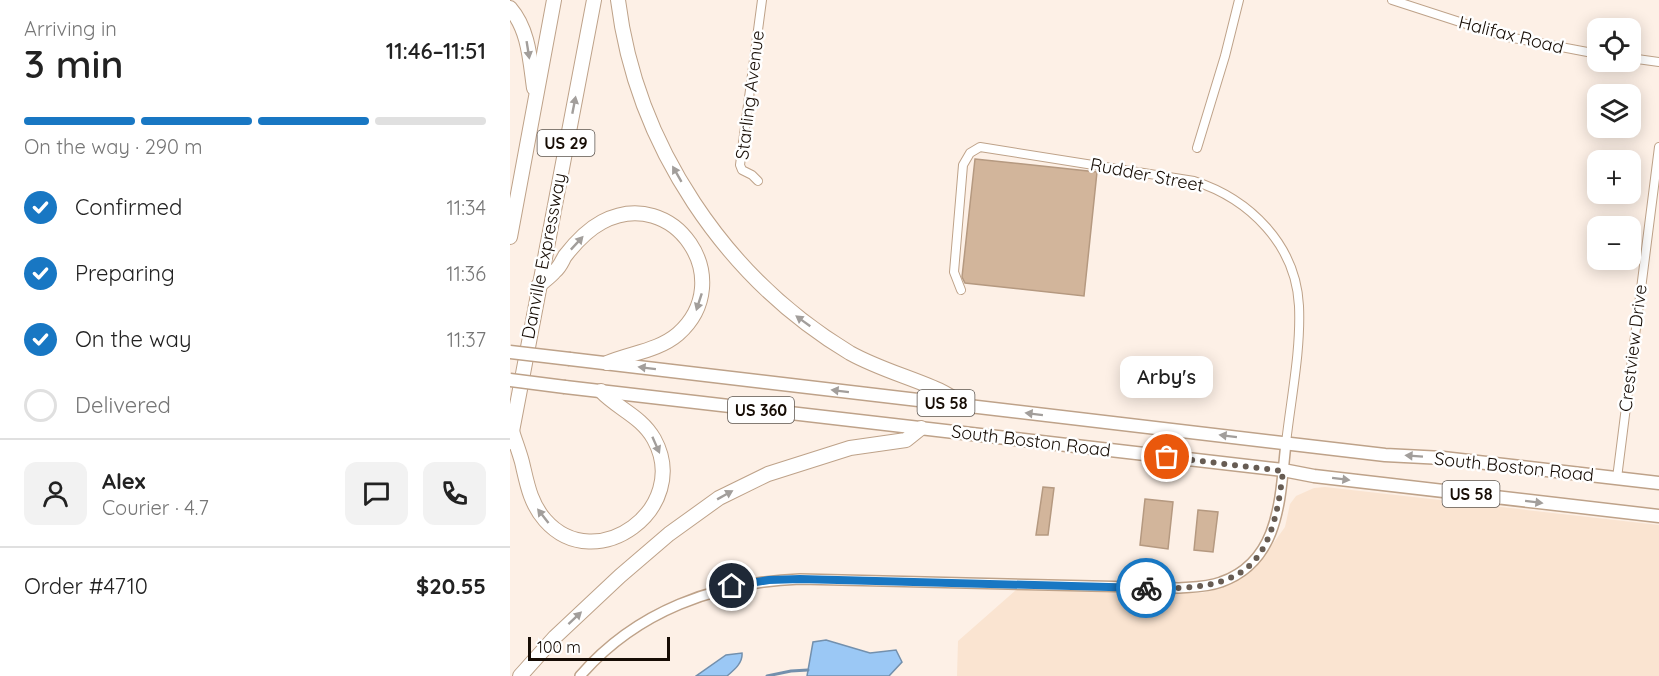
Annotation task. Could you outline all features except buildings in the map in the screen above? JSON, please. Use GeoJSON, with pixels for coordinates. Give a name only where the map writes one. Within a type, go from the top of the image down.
{"type":"FeatureCollection","features":[{"type":"Feature","properties":{"kind":"highway","name":"Danville Expressway"},"geometry":{"type":"LineString","coordinates":[[510,237],[554,0]]}},
{"type":"Feature","properties":{"kind":"highway","name":"Danville Expressway"},"geometry":{"type":"LineString","coordinates":[[511,437],[594,0]]}},
{"type":"Feature","properties":{"kind":"highway"},"geometry":{"type":"LineString","coordinates":[[618,0],[632,73],[652,127],[686,189],[738,262],[778,302],[825,337],[874,365],[936,389],[966,406]]}},
{"type":"Feature","properties":{"kind":"highway"},"geometry":{"type":"LineString","coordinates":[[510,8],[521,24],[526,38],[536,96]]}},
{"type":"Feature","properties":{"kind":"highway"},"geometry":{"type":"LineString","coordinates":[[538,286],[557,270],[576,242],[592,228],[613,217],[639,213],[652,215],[674,226],[684,235],[696,254],[703,278],[700,303],[694,314],[671,340],[607,363]]}},
{"type":"Feature","properties":{"kind":"highway","name":"South Boston Road"},"geometry":{"type":"LineString","coordinates":[[510,352],[1286,443],[1443,458],[1659,483]]}},
{"type":"Feature","properties":{"kind":"highway","name":"South Boston Road"},"geometry":{"type":"LineString","coordinates":[[510,380],[1659,516]]}},
{"type":"Feature","properties":{"kind":"highway"},"geometry":{"type":"LineString","coordinates":[[511,437],[530,495],[545,520],[555,530],[573,539],[584,541],[600,540],[626,532],[646,516],[658,497],[662,484],[662,461],[654,438],[646,427],[637,417],[613,403],[601,391]]}},
{"type":"Feature","properties":{"kind":"highway","name":"US 58"},"geometry":{"type":"LineString","coordinates":[[520,676],[555,637],[620,576],[669,534],[719,498],[768,474],[850,448],[906,440],[921,428]]}},
{"type":"Feature","properties":{"kind":"street","name":"Starling Avenue"},"geometry":{"type":"LineString","coordinates":[[758,181],[742,170],[740,165],[762,0]]}},
{"type":"Feature","properties":{"kind":"street"},"geometry":{"type":"LineString","coordinates":[[1197,148],[1225,56],[1239,0]]}},
{"type":"Feature","properties":{"kind":"street","name":"Halifax Road"},"geometry":{"type":"LineString","coordinates":[[1392,0],[1503,36],[1587,52]]}},
{"type":"Feature","properties":{"kind":"street"},"geometry":{"type":"LineString","coordinates":[[1641,60],[1659,62]]}},
{"type":"Feature","properties":{"kind":"street","name":"Rudder Street"},"geometry":{"type":"LineString","coordinates":[[961,290],[954,272],[963,165],[970,153],[980,147],[1194,181],[1223,192],[1250,210],[1274,237],[1285,255],[1297,289],[1299,332],[1286,443]]}},
{"type":"Feature","properties":{"kind":"street","name":"Crestview Drive"},"geometry":{"type":"LineString","coordinates":[[1617,478],[1659,147]]}},
{"type":"Feature","properties":{"kind":"street"},"geometry":{"type":"LineString","coordinates":[[580,676],[607,650],[649,619],[696,597],[744,584],[800,579],[1179,588],[1219,583],[1244,570],[1260,554],[1269,540],[1279,506],[1286,443]]}},
{"type":"Feature","properties":{"kind":"shaded area"},"geometry":{"type":"Polygon","coordinates":[[[1325,487],[1659,525],[1659,676],[957,676],[958,641],[1016,590],[1201,593],[1218,589],[1234,582],[1256,567],[1285,527],[1290,504],[1296,496],[1314,488],[1325,487]]]}},
{"type":"Feature","properties":{"kind":"water"},"geometry":{"type":"Polygon","coordinates":[[[826,640],[870,653],[896,650],[902,662],[889,676],[807,676],[813,642],[826,640]]]}},
{"type":"Feature","properties":{"kind":"water"},"geometry":{"type":"Polygon","coordinates":[[[742,653],[740,663],[727,676],[696,676],[726,655],[742,653]]]}},
{"type":"Feature","properties":{"kind":"waterway"},"geometry":{"type":"LineString","coordinates":[[767,676],[808,670]]}},
{"type":"Feature","properties":{"kind":"way so far"},"geometry":{"type":"LineString","coordinates":[[1146,588],[1202,586],[1219,583],[1233,577],[1244,570],[1260,554],[1269,540],[1279,506],[1283,471],[1167,457]]}},
{"type":"Feature","properties":{"kind":"place","name":"Arby's"},"geometry":{"type":"Point","coordinates":[1167,457]}},
{"type":"Feature","properties":{"kind":"route"},"geometry":{"type":"LineString","coordinates":[[732,586],[769,580],[840,579],[1146,588]]}}]}
